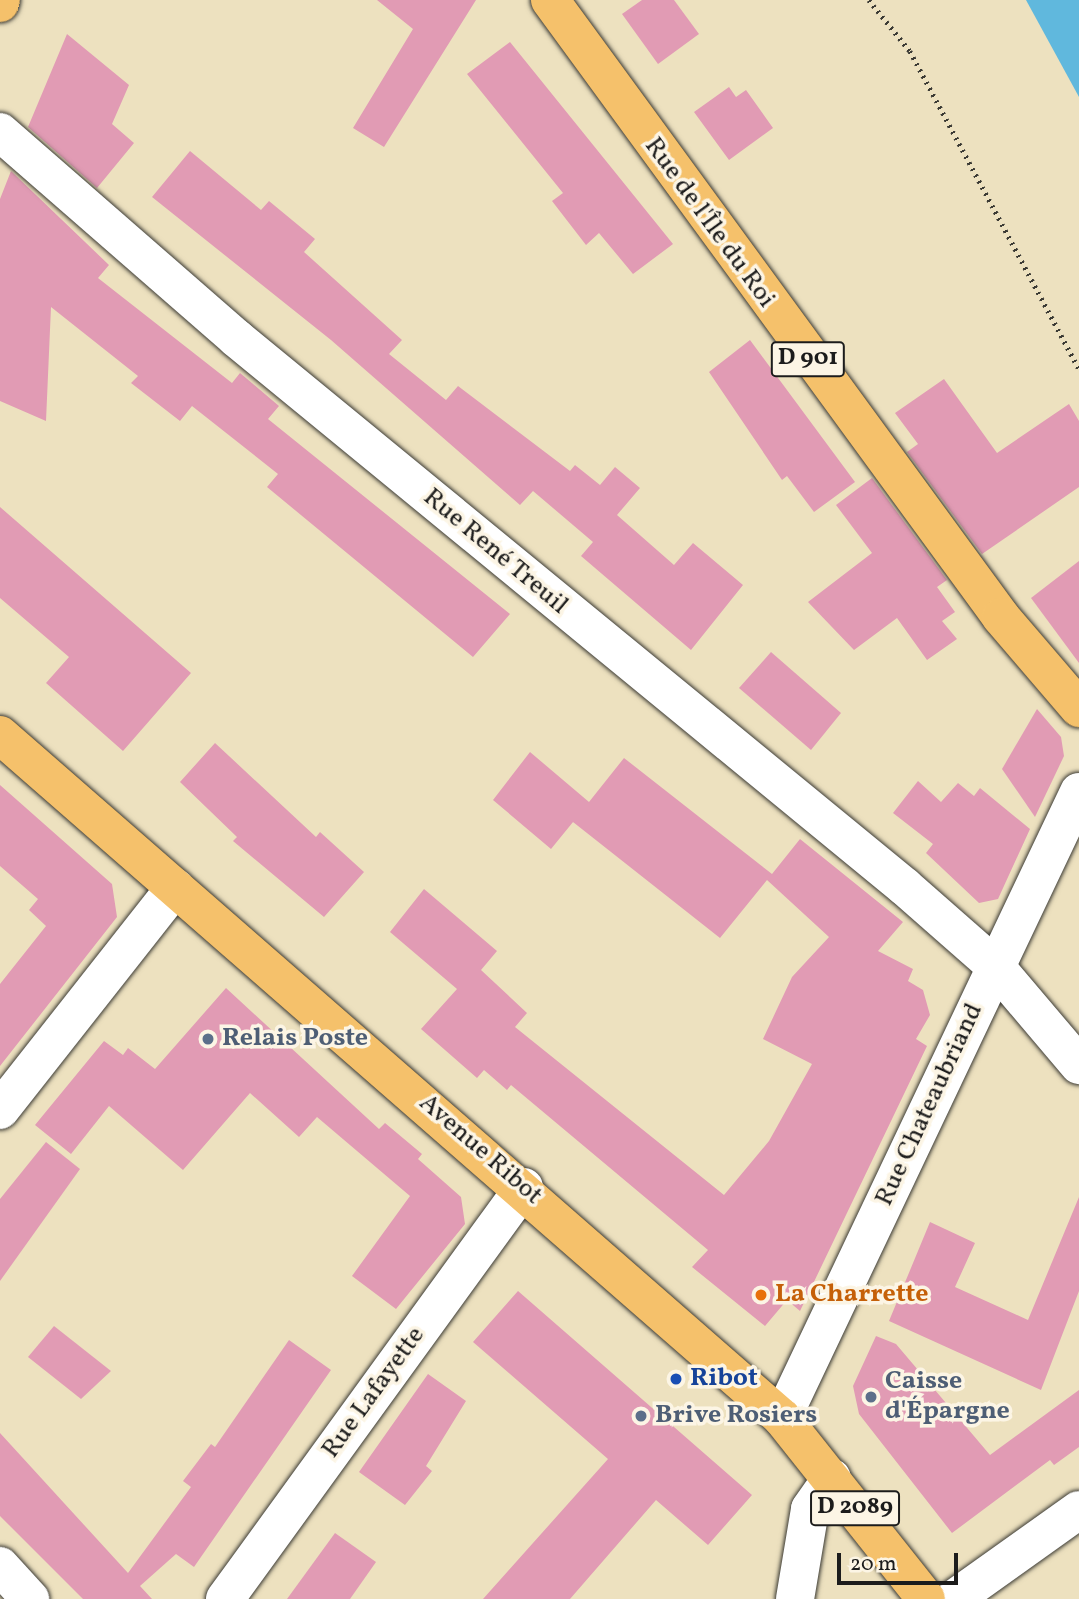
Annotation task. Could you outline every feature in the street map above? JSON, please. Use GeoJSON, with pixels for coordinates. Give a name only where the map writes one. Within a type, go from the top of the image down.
{"type":"FeatureCollection","features":[{"type":"Feature","properties":{"kind":"main road","name":"Rue de l'Île du Roi"},"geometry":{"type":"LineString","coordinates":[[550,0],[984,595],[1079,708]]}},
{"type":"Feature","properties":{"kind":"main road","name":"Avenue Ribot"},"geometry":{"type":"LineString","coordinates":[[0,735],[524,1187],[782,1418],[926,1599]]}},
{"type":"Feature","properties":{"kind":"street","name":"Rue René Treuil"},"geometry":{"type":"LineString","coordinates":[[0,132],[236,338],[995,966],[1079,1065]]}},
{"type":"Feature","properties":{"kind":"street","name":"Rue Chateaubriand"},"geometry":{"type":"LineString","coordinates":[[782,1418],[1079,792]]}},
{"type":"Feature","properties":{"kind":"street"},"geometry":{"type":"LineString","coordinates":[[0,1110],[175,888]]}},
{"type":"Feature","properties":{"kind":"street","name":"Rue Lafayette"},"geometry":{"type":"LineString","coordinates":[[225,1599],[524,1187]]}},
{"type":"Feature","properties":{"kind":"street"},"geometry":{"type":"LineString","coordinates":[[795,1599],[810,1509],[832,1478]]}},
{"type":"Feature","properties":{"kind":"street"},"geometry":{"type":"LineString","coordinates":[[954,1599],[1079,1510]]}},
{"type":"Feature","properties":{"kind":"street"},"geometry":{"type":"LineString","coordinates":[[0,1566],[30,1599]]}},
{"type":"Feature","properties":{"kind":"path"},"geometry":{"type":"LineString","coordinates":[[869,0],[910,51],[1079,369]]}},
{"type":"Feature","properties":{"kind":"water"},"geometry":{"type":"Polygon","coordinates":[[[1026,0],[1079,0],[1079,97],[1026,0]]]}},
{"type":"Feature","properties":{"kind":"building"},"geometry":{"type":"Polygon","coordinates":[[[377,0],[476,0],[384,147],[353,128],[413,29],[377,0]]]}},
{"type":"Feature","properties":{"kind":"building"},"geometry":{"type":"Polygon","coordinates":[[[642,0],[674,0],[699,34],[658,64],[622,14],[642,0]]]}},
{"type":"Feature","properties":{"kind":"building"},"geometry":{"type":"Polygon","coordinates":[[[67,34],[129,85],[112,124],[134,143],[97,188],[28,127],[67,34]]]}},
{"type":"Feature","properties":{"kind":"building"},"geometry":{"type":"Polygon","coordinates":[[[510,42],[673,244],[633,274],[599,233],[586,245],[552,201],[563,193],[467,74],[510,42]]]}},
{"type":"Feature","properties":{"kind":"building"},"geometry":{"type":"Polygon","coordinates":[[[729,87],[736,97],[746,90],[773,128],[729,160],[694,112],[729,87]]]}},
{"type":"Feature","properties":{"kind":"building"},"geometry":{"type":"Polygon","coordinates":[[[190,151],[261,210],[269,201],[315,239],[304,252],[402,340],[389,354],[446,400],[458,386],[570,471],[575,465],[600,485],[615,467],[640,488],[617,515],[674,565],[693,543],[743,585],[691,650],[581,556],[593,542],[533,491],[520,505],[331,340],[152,197],[190,151]]]}},
{"type":"Feature","properties":{"kind":"building"},"geometry":{"type":"Polygon","coordinates":[[[11,171],[109,265],[98,278],[232,383],[240,373],[279,406],[268,419],[510,614],[473,657],[267,487],[278,474],[192,406],[180,421],[131,383],[138,376],[51,307],[46,421],[0,401],[0,199],[11,171]]]}},
{"type":"Feature","properties":{"kind":"building"},"geometry":{"type":"Polygon","coordinates":[[[750,340],[855,482],[814,512],[787,476],[782,480],[709,372],[750,340]]]}},
{"type":"Feature","properties":{"kind":"building"},"geometry":{"type":"Polygon","coordinates":[[[944,379],[997,453],[1069,404],[1079,421],[1079,487],[982,554],[907,452],[918,444],[895,413],[944,379]]]}},
{"type":"Feature","properties":{"kind":"building"},"geometry":{"type":"Polygon","coordinates":[[[872,478],[947,580],[937,587],[955,612],[942,621],[957,639],[927,660],[897,618],[854,650],[808,602],[872,553],[836,505],[872,478]]]}},
{"type":"Feature","properties":{"kind":"building"},"geometry":{"type":"Polygon","coordinates":[[[0,507],[191,673],[123,751],[46,683],[69,657],[0,598],[0,507]]]}},
{"type":"Feature","properties":{"kind":"building"},"geometry":{"type":"Polygon","coordinates":[[[1079,561],[1079,663],[1031,598],[1079,561]]]}},
{"type":"Feature","properties":{"kind":"building"},"geometry":{"type":"Polygon","coordinates":[[[771,652],[841,713],[811,750],[739,688],[771,652]]]}},
{"type":"Feature","properties":{"kind":"building"},"geometry":{"type":"Polygon","coordinates":[[[1037,709],[1061,737],[1064,756],[1035,817],[1002,769],[1037,709]]]}},
{"type":"Feature","properties":{"kind":"building"},"geometry":{"type":"Polygon","coordinates":[[[215,743],[316,837],[320,832],[364,872],[324,917],[233,841],[237,837],[180,782],[215,743]]]}},
{"type":"Feature","properties":{"kind":"building"},"geometry":{"type":"Polygon","coordinates":[[[530,752],[589,802],[624,758],[772,874],[800,839],[903,922],[878,951],[913,969],[908,981],[923,990],[930,1015],[916,1039],[927,1046],[800,1311],[787,1300],[765,1326],[692,1267],[708,1250],[511,1085],[507,1090],[484,1070],[477,1078],[421,1029],[457,989],[390,932],[424,889],[497,951],[481,970],[527,1013],[515,1027],[724,1195],[769,1141],[812,1064],[763,1039],[792,977],[829,937],[767,880],[720,938],[573,822],[551,849],[493,800],[530,752]]]}},
{"type":"Feature","properties":{"kind":"building"},"geometry":{"type":"Polygon","coordinates":[[[918,781],[941,802],[958,783],[974,796],[980,788],[1030,829],[998,899],[979,903],[926,853],[933,844],[893,813],[918,781]]]}},
{"type":"Feature","properties":{"kind":"building"},"geometry":{"type":"Polygon","coordinates":[[[0,785],[112,884],[117,917],[0,1066],[0,984],[46,926],[29,910],[38,899],[0,866],[0,785]]]}},
{"type":"Feature","properties":{"kind":"building"},"geometry":{"type":"Polygon","coordinates":[[[226,988],[379,1129],[385,1123],[422,1154],[418,1159],[461,1197],[465,1224],[396,1309],[352,1276],[410,1196],[317,1117],[299,1137],[250,1093],[183,1170],[109,1106],[71,1154],[35,1125],[104,1041],[123,1055],[128,1048],[155,1069],[226,988]]]}},
{"type":"Feature","properties":{"kind":"building"},"geometry":{"type":"Polygon","coordinates":[[[46,1142],[80,1169],[0,1281],[0,1199],[46,1142]]]}},
{"type":"Feature","properties":{"kind":"building"},"geometry":{"type":"Polygon","coordinates":[[[1079,1197],[1079,1291],[1041,1390],[889,1321],[930,1222],[975,1243],[955,1287],[1028,1320],[1079,1197]]]}},
{"type":"Feature","properties":{"kind":"building"},"geometry":{"type":"Polygon","coordinates":[[[518,1291],[752,1495],[708,1545],[656,1500],[570,1599],[483,1599],[608,1459],[473,1342],[518,1291]]]}},
{"type":"Feature","properties":{"kind":"building"},"geometry":{"type":"Polygon","coordinates":[[[54,1326],[111,1371],[81,1399],[28,1357],[54,1326]]]}},
{"type":"Feature","properties":{"kind":"building"},"geometry":{"type":"Polygon","coordinates":[[[876,1336],[896,1344],[990,1455],[1079,1390],[1079,1447],[1054,1465],[1050,1460],[952,1533],[859,1414],[853,1386],[876,1336]]]}},
{"type":"Feature","properties":{"kind":"building"},"geometry":{"type":"Polygon","coordinates":[[[289,1340],[331,1370],[194,1567],[176,1554],[140,1586],[152,1599],[83,1599],[0,1516],[0,1433],[128,1573],[191,1487],[183,1481],[211,1444],[215,1447],[289,1340]]]}},
{"type":"Feature","properties":{"kind":"building"},"geometry":{"type":"Polygon","coordinates":[[[428,1374],[466,1401],[426,1466],[432,1471],[405,1505],[359,1472],[428,1374]]]}},
{"type":"Feature","properties":{"kind":"building"},"geometry":{"type":"Polygon","coordinates":[[[335,1533],[376,1562],[350,1599],[287,1599],[335,1533]]]}},
{"type":"Feature","properties":{"kind":"place","name":"Relais Poste"},"geometry":{"type":"Point","coordinates":[208,1039]}},
{"type":"Feature","properties":{"kind":"place","name":"La Charrette"},"geometry":{"type":"Point","coordinates":[761,1295]}},
{"type":"Feature","properties":{"kind":"place","name":"Ribot"},"geometry":{"type":"Point","coordinates":[676,1379]}},
{"type":"Feature","properties":{"kind":"place","name":"Caisse d'Épargne"},"geometry":{"type":"Point","coordinates":[871,1397]}},
{"type":"Feature","properties":{"kind":"place","name":"Brive Rosiers"},"geometry":{"type":"Point","coordinates":[641,1416]}}]}
